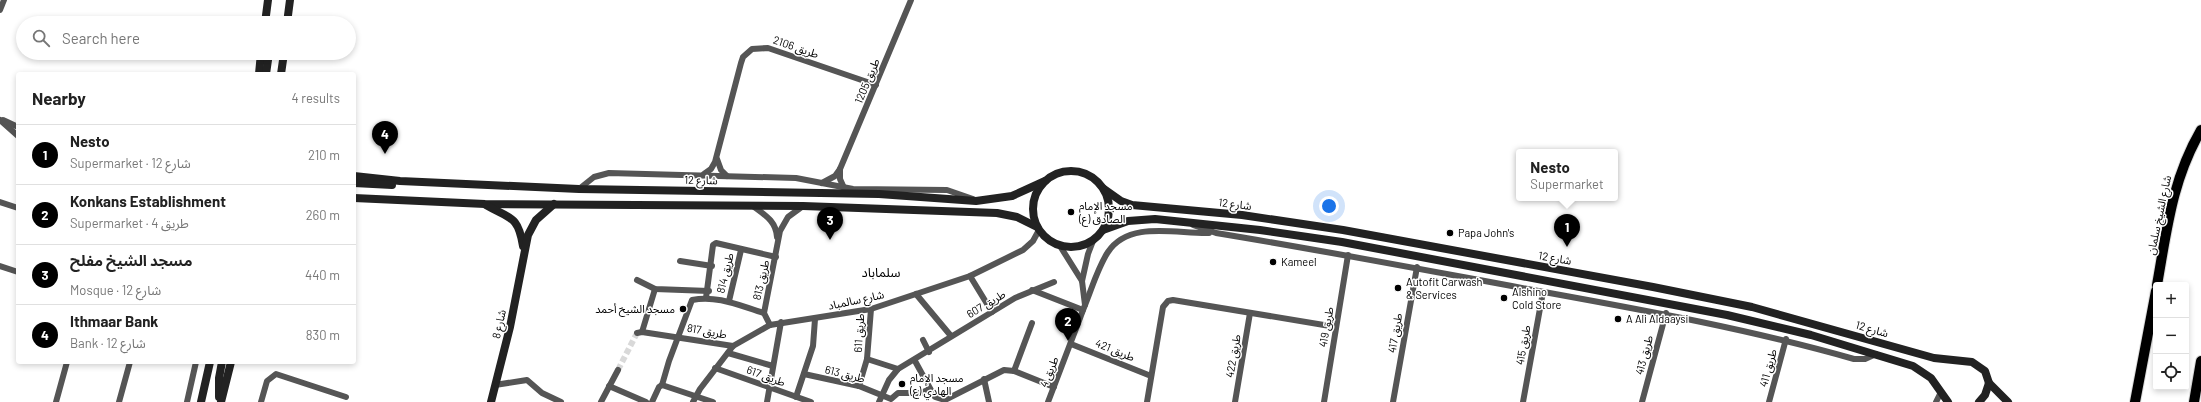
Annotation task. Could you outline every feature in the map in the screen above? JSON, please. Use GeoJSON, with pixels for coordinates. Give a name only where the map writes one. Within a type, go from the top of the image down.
{"type":"FeatureCollection","features":[{"type":"Feature","properties":{"kind":"main road","name":"شارع الشيخ سلمان"},"geometry":{"type":"LineString","coordinates":[[2158,282],[2175,188],[2186,158],[2201,130]]}},
{"type":"Feature","properties":{"kind":"main road"},"geometry":{"type":"LineString","coordinates":[[2135,402],[2153,306]]}},
{"type":"Feature","properties":{"kind":"main road"},"geometry":{"type":"LineString","coordinates":[[2194,402],[2201,361]]}},
{"type":"Feature","properties":{"kind":"street"},"geometry":{"type":"LineString","coordinates":[[0,10],[4,0]]}},
{"type":"Feature","properties":{"kind":"street"},"geometry":{"type":"LineString","coordinates":[[267,16],[268,0]]}},
{"type":"Feature","properties":{"kind":"street"},"geometry":{"type":"LineString","coordinates":[[288,16],[290,0]]}},
{"type":"Feature","properties":{"kind":"street","name":"طريق 1205"},"geometry":{"type":"LineString","coordinates":[[822,183],[835,176],[840,169],[911,0]]}},
{"type":"Feature","properties":{"kind":"street","name":"طريق 2106"},"geometry":{"type":"LineString","coordinates":[[704,174],[713,166],[717,158],[741,63],[747,52],[752,48],[768,48],[876,85]]}},
{"type":"Feature","properties":{"kind":"street"},"geometry":{"type":"LineString","coordinates":[[258,72],[260,60]]}},
{"type":"Feature","properties":{"kind":"street"},"geometry":{"type":"LineString","coordinates":[[266,72],[268,60]]}},
{"type":"Feature","properties":{"kind":"street"},"geometry":{"type":"LineString","coordinates":[[281,72],[283,60]]}},
{"type":"Feature","properties":{"kind":"street"},"geometry":{"type":"LineString","coordinates":[[0,119],[16,127]]}},
{"type":"Feature","properties":{"kind":"street"},"geometry":{"type":"LineString","coordinates":[[0,119],[16,134]]}},
{"type":"Feature","properties":{"kind":"street"},"geometry":{"type":"LineString","coordinates":[[717,158],[718,166],[727,176]]}},
{"type":"Feature","properties":{"kind":"street"},"geometry":{"type":"LineString","coordinates":[[840,169],[840,179],[844,188]]}},
{"type":"Feature","properties":{"kind":"street"},"geometry":{"type":"LineString","coordinates":[[1069,170],[1080,171],[1090,175],[1104,189],[1109,199],[1110,210],[1103,230],[1093,241],[1082,246],[1060,246],[1046,238],[1038,228],[1033,215],[1033,202],[1037,190],[1045,181],[1058,172],[1069,170]]}},
{"type":"Feature","properties":{"kind":"street"},"geometry":{"type":"LineString","coordinates":[[356,173],[381,179]]}},
{"type":"Feature","properties":{"kind":"street"},"geometry":{"type":"LineString","coordinates":[[579,189],[594,177],[608,173],[704,174],[796,178],[844,188],[947,190],[976,201]]}},
{"type":"Feature","properties":{"kind":"street","name":"شارع 12"},"geometry":{"type":"LineString","coordinates":[[356,176],[435,183],[579,189],[878,194],[976,201],[1012,196],[1045,181]]}},
{"type":"Feature","properties":{"kind":"street"},"geometry":{"type":"LineString","coordinates":[[356,183],[421,187],[435,183]]}},
{"type":"Feature","properties":{"kind":"street","name":"شارع 12"},"geometry":{"type":"LineString","coordinates":[[1104,189],[1121,201],[1132,205],[1242,215],[1343,230],[1714,299],[1801,320],[1934,358],[1972,362],[1982,368],[1989,383],[2008,402]]}},
{"type":"Feature","properties":{"kind":"street"},"geometry":{"type":"LineString","coordinates":[[356,198],[485,204],[803,206],[997,213],[1017,217],[1038,228]]}},
{"type":"Feature","properties":{"kind":"street"},"geometry":{"type":"LineString","coordinates":[[356,202],[370,200]]}},
{"type":"Feature","properties":{"kind":"street"},"geometry":{"type":"LineString","coordinates":[[0,202],[16,207]]}},
{"type":"Feature","properties":{"kind":"street","name":"شارع 8"},"geometry":{"type":"LineString","coordinates":[[485,204],[511,218],[517,224],[524,249]]}},
{"type":"Feature","properties":{"kind":"street","name":"شارع 8"},"geometry":{"type":"LineString","coordinates":[[491,402],[510,327],[524,249],[528,235],[536,220],[554,204]]}},
{"type":"Feature","properties":{"kind":"street","name":"طريق 813"},"geometry":{"type":"LineString","coordinates":[[753,206],[770,218],[774,224],[778,239]]}},
{"type":"Feature","properties":{"kind":"street","name":"طريق 813"},"geometry":{"type":"LineString","coordinates":[[770,324],[764,313],[776,257],[778,239],[783,224],[788,217],[803,206]]}},
{"type":"Feature","properties":{"kind":"street","name":"شارع 12"},"geometry":{"type":"LineString","coordinates":[[1103,230],[1141,219],[1184,221],[1260,230],[1342,242],[1727,315],[1876,354],[1919,369],[1931,378],[1948,402]]}},
{"type":"Feature","properties":{"kind":"street"},"geometry":{"type":"LineString","coordinates":[[1184,221],[1216,233]]}},
{"type":"Feature","properties":{"kind":"street","name":"شارع سالمباد"},"geometry":{"type":"LineString","coordinates":[[695,399],[715,368],[733,346],[770,324],[814,319],[871,308],[970,276],[1023,250],[1033,241],[1038,228]]}},
{"type":"Feature","properties":{"kind":"street"},"geometry":{"type":"LineString","coordinates":[[1032,290],[1084,308],[1109,250],[1118,241],[1129,235],[1142,231],[1216,233],[1417,267],[1666,314],[1786,339],[1854,359],[1865,359],[1876,354]]}},
{"type":"Feature","properties":{"kind":"street"},"geometry":{"type":"LineString","coordinates":[[1082,281],[1084,268],[1093,241]]}},
{"type":"Feature","properties":{"kind":"street"},"geometry":{"type":"LineString","coordinates":[[708,294],[713,245],[716,243],[776,257]]}},
{"type":"Feature","properties":{"kind":"street"},"geometry":{"type":"LineString","coordinates":[[1060,246],[1082,281]]}},
{"type":"Feature","properties":{"kind":"street","name":"طريق 814"},"geometry":{"type":"LineString","coordinates":[[729,301],[741,250]]}},
{"type":"Feature","properties":{"kind":"street","name":"طريق 419"},"geometry":{"type":"LineString","coordinates":[[1324,402],[1348,255]]}},
{"type":"Feature","properties":{"kind":"street"},"geometry":{"type":"LineString","coordinates":[[680,261],[712,266]]}},
{"type":"Feature","properties":{"kind":"street"},"geometry":{"type":"LineString","coordinates":[[0,266],[16,271]]}},
{"type":"Feature","properties":{"kind":"street","name":"طريق 417"},"geometry":{"type":"LineString","coordinates":[[1393,402],[1417,267]]}},
{"type":"Feature","properties":{"kind":"street"},"geometry":{"type":"LineString","coordinates":[[970,276],[992,312]]}},
{"type":"Feature","properties":{"kind":"street"},"geometry":{"type":"LineString","coordinates":[[637,280],[655,289],[708,294],[764,313]]}},
{"type":"Feature","properties":{"kind":"street","name":"طريق 4"},"geometry":{"type":"LineString","coordinates":[[1048,402],[1072,344],[1084,308],[1082,281]]}},
{"type":"Feature","properties":{"kind":"street","name":"طريق 607"},"geometry":{"type":"LineString","coordinates":[[879,402],[888,380],[898,370],[992,312],[1032,290],[1054,282]]}},
{"type":"Feature","properties":{"kind":"street","name":"طريق 817"},"geometry":{"type":"LineString","coordinates":[[655,289],[640,333],[678,336],[733,346]]}},
{"type":"Feature","properties":{"kind":"street","name":"طريق 415"},"geometry":{"type":"LineString","coordinates":[[1523,402],[1543,292]]}},
{"type":"Feature","properties":{"kind":"street"},"geometry":{"type":"LineString","coordinates":[[652,402],[659,387],[662,385],[691,301],[708,294]]}},
{"type":"Feature","properties":{"kind":"street"},"geometry":{"type":"LineString","coordinates":[[916,294],[951,336]]}},
{"type":"Feature","properties":{"kind":"street"},"geometry":{"type":"LineString","coordinates":[[1147,402],[1163,306],[1173,300],[1336,327]]}},
{"type":"Feature","properties":{"kind":"street","name":"طريق 611"},"geometry":{"type":"LineString","coordinates":[[859,386],[867,359],[871,308]]}},
{"type":"Feature","properties":{"kind":"street","name":"طريق 422"},"geometry":{"type":"LineString","coordinates":[[1235,402],[1250,313]]}},
{"type":"Feature","properties":{"kind":"street","name":"طريق 413"},"geometry":{"type":"LineString","coordinates":[[1642,402],[1666,314]]}},
{"type":"Feature","properties":{"kind":"street"},"geometry":{"type":"LineString","coordinates":[[796,397],[813,346],[814,319]]}},
{"type":"Feature","properties":{"kind":"street"},"geometry":{"type":"LineString","coordinates":[[767,402],[781,322]]}},
{"type":"Feature","properties":{"kind":"street"},"geometry":{"type":"LineString","coordinates":[[1014,371],[1032,323]]}},
{"type":"Feature","properties":{"kind":"street","name":"طريق 411"},"geometry":{"type":"LineString","coordinates":[[1769,402],[1786,339]]}},
{"type":"Feature","properties":{"kind":"street"},"geometry":{"type":"LineString","coordinates":[[923,340],[929,352]]}},
{"type":"Feature","properties":{"kind":"street","name":"طريق 421"},"geometry":{"type":"LineString","coordinates":[[1072,344],[1151,376]]}},
{"type":"Feature","properties":{"kind":"street"},"geometry":{"type":"LineString","coordinates":[[728,353],[773,366]]}},
{"type":"Feature","properties":{"kind":"street","name":"طريق 611"},"geometry":{"type":"LineString","coordinates":[[867,359],[898,370]]}},
{"type":"Feature","properties":{"kind":"street"},"geometry":{"type":"LineString","coordinates":[[914,361],[930,389],[934,400],[945,400],[1004,370],[1014,371],[1054,387]]}},
{"type":"Feature","properties":{"kind":"street"},"geometry":{"type":"LineString","coordinates":[[56,402],[66,364]]}},
{"type":"Feature","properties":{"kind":"street"},"geometry":{"type":"LineString","coordinates":[[119,402],[129,364]]}},
{"type":"Feature","properties":{"kind":"street"},"geometry":{"type":"LineString","coordinates":[[187,402],[196,364]]}},
{"type":"Feature","properties":{"kind":"street"},"geometry":{"type":"LineString","coordinates":[[201,402],[210,364]]}},
{"type":"Feature","properties":{"kind":"street"},"geometry":{"type":"LineString","coordinates":[[220,402],[219,378],[222,364]]}},
{"type":"Feature","properties":{"kind":"street"},"geometry":{"type":"LineString","coordinates":[[220,402],[230,364]]}},
{"type":"Feature","properties":{"kind":"street","name":"طريق 617"},"geometry":{"type":"LineString","coordinates":[[715,368],[770,389],[811,402]]}},
{"type":"Feature","properties":{"kind":"street"},"geometry":{"type":"LineString","coordinates":[[601,402],[618,370]]}},
{"type":"Feature","properties":{"kind":"street"},"geometry":{"type":"LineString","coordinates":[[261,402],[267,381],[276,374],[346,397]]}},
{"type":"Feature","properties":{"kind":"street","name":"طريق 613"},"geometry":{"type":"LineString","coordinates":[[804,374],[859,386],[882,395]]}},
{"type":"Feature","properties":{"kind":"street"},"geometry":{"type":"LineString","coordinates":[[984,379],[988,402]]}},
{"type":"Feature","properties":{"kind":"street"},"geometry":{"type":"LineString","coordinates":[[495,385],[527,380],[542,393],[561,402]]}},
{"type":"Feature","properties":{"kind":"street"},"geometry":{"type":"LineString","coordinates":[[1979,402],[1985,395],[1989,383]]}},
{"type":"Feature","properties":{"kind":"street"},"geometry":{"type":"LineString","coordinates":[[662,385],[695,399],[713,402]]}},
{"type":"Feature","properties":{"kind":"street"},"geometry":{"type":"LineString","coordinates":[[609,386],[646,402]]}},
{"type":"Feature","properties":{"kind":"street"},"geometry":{"type":"LineString","coordinates":[[882,395],[891,399],[898,393],[921,393],[930,389]]}},
{"type":"Feature","properties":{"kind":"street"},"geometry":{"type":"LineString","coordinates":[[1936,402],[1941,392]]}},
{"type":"Feature","properties":{"kind":"tunnel"},"geometry":{"type":"LineString","coordinates":[[618,370],[637,333]]}},
{"type":"Feature","properties":{"kind":"place","name":"Ithmaar Bank"},"geometry":{"type":"Point","coordinates":[385,154]}},
{"type":"Feature","properties":{"kind":"place","name":"مسجد الإمام الصادق (ع)"},"geometry":{"type":"Point","coordinates":[1071,212]}},
{"type":"Feature","properties":{"kind":"place","name":"Papa John's"},"geometry":{"type":"Point","coordinates":[1450,233]}},
{"type":"Feature","properties":{"kind":"place","name":"مسجد الشيخ مفلح"},"geometry":{"type":"Point","coordinates":[830,240]}},
{"type":"Feature","properties":{"kind":"place","name":"Nesto"},"geometry":{"type":"Point","coordinates":[1567,247]}},
{"type":"Feature","properties":{"kind":"place","name":"Kameel"},"geometry":{"type":"Point","coordinates":[1273,262]}},
{"type":"Feature","properties":{"kind":"place","name":"Autofit Carwash & Services"},"geometry":{"type":"Point","coordinates":[1398,288]}},
{"type":"Feature","properties":{"kind":"place","name":"Alshino Cold Store"},"geometry":{"type":"Point","coordinates":[1504,298]}},
{"type":"Feature","properties":{"kind":"place","name":"مسجد الشيخ أحمد"},"geometry":{"type":"Point","coordinates":[683,309]}},
{"type":"Feature","properties":{"kind":"place","name":"A Ali Aldaaysi"},"geometry":{"type":"Point","coordinates":[1618,319]}},
{"type":"Feature","properties":{"kind":"place","name":"Konkans Establishment"},"geometry":{"type":"Point","coordinates":[1068,341]}},
{"type":"Feature","properties":{"kind":"place","name":"مسجد الإمام الهادي (ع)"},"geometry":{"type":"Point","coordinates":[902,384]}},
{"type":"Feature","properties":{"kind":"district","name":"سلماباد"},"geometry":{"type":"Point","coordinates":[881,272]}}]}
